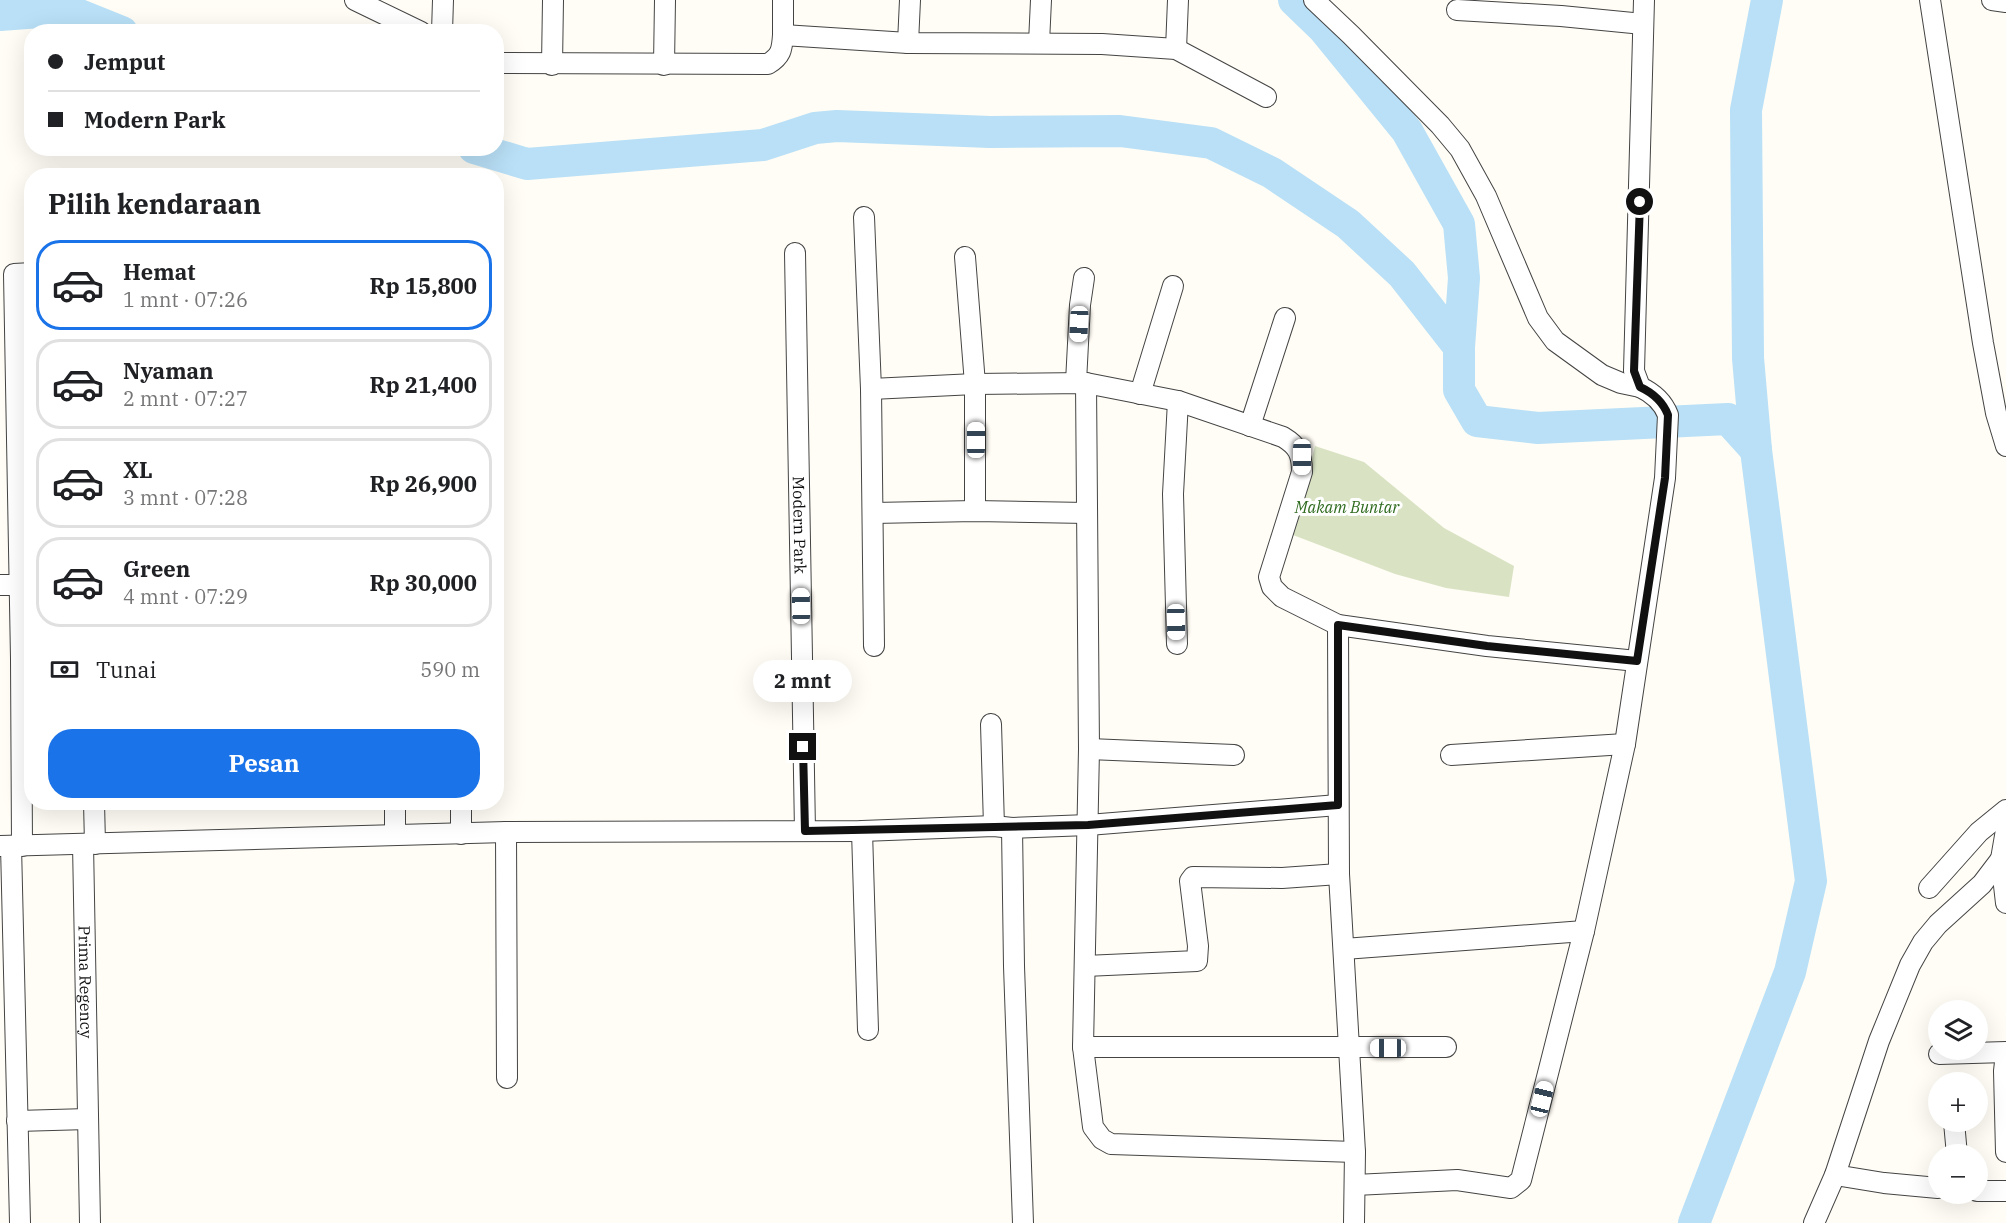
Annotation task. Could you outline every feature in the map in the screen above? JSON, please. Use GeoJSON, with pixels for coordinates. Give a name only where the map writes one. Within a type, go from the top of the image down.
{"type":"FeatureCollection","features":[{"type":"Feature","properties":{"kind":"street"},"geometry":{"type":"LineString","coordinates":[[355,0],[404,24]]}},
{"type":"Feature","properties":{"kind":"street"},"geometry":{"type":"LineString","coordinates":[[442,24],[443,0]]}},
{"type":"Feature","properties":{"kind":"street"},"geometry":{"type":"LineString","coordinates":[[552,65],[553,0]]}},
{"type":"Feature","properties":{"kind":"street"},"geometry":{"type":"LineString","coordinates":[[664,65],[665,0]]}},
{"type":"Feature","properties":{"kind":"street"},"geometry":{"type":"LineString","coordinates":[[504,63],[768,64],[782,52],[783,0]]}},
{"type":"Feature","properties":{"kind":"street"},"geometry":{"type":"LineString","coordinates":[[908,43],[910,0]]}},
{"type":"Feature","properties":{"kind":"street"},"geometry":{"type":"LineString","coordinates":[[1039,43],[1041,0]]}},
{"type":"Feature","properties":{"kind":"street"},"geometry":{"type":"LineString","coordinates":[[1176,49],[1178,0]]}},
{"type":"Feature","properties":{"kind":"street"},"geometry":{"type":"LineString","coordinates":[[1314,0],[1352,35],[1440,125],[1460,149],[1486,196],[1538,318],[1555,341],[1602,375],[1652,393],[1666,409],[1668,415],[1665,478],[1625,744],[1584,931],[1521,1180],[1511,1188],[1457,1180],[1355,1185]]}},
{"type":"Feature","properties":{"kind":"street"},"geometry":{"type":"LineString","coordinates":[[1640,387],[1634,371],[1634,352],[1640,224],[1644,0]]}},
{"type":"Feature","properties":{"kind":"street"},"geometry":{"type":"LineString","coordinates":[[1930,0],[1983,343],[1996,413],[2006,446]]}},
{"type":"Feature","properties":{"kind":"street"},"geometry":{"type":"LineString","coordinates":[[1992,0],[2006,2]]}},
{"type":"Feature","properties":{"kind":"street"},"geometry":{"type":"LineString","coordinates":[[1457,10],[1561,8],[1643,24]]}},
{"type":"Feature","properties":{"kind":"street"},"geometry":{"type":"LineString","coordinates":[[783,35],[908,43],[1102,44],[1176,49],[1266,97]]}},
{"type":"Feature","properties":{"kind":"street"},"geometry":{"type":"LineString","coordinates":[[864,217],[871,389],[874,646]]}},
{"type":"Feature","properties":{"kind":"street","name":"Modern Park"},"geometry":{"type":"LineString","coordinates":[[795,253],[805,831]]}},
{"type":"Feature","properties":{"kind":"street"},"geometry":{"type":"LineString","coordinates":[[966,257],[975,384],[975,511]]}},
{"type":"Feature","properties":{"kind":"street"},"geometry":{"type":"LineString","coordinates":[[15,274],[8,407],[24,634]]}},
{"type":"Feature","properties":{"kind":"street"},"geometry":{"type":"LineString","coordinates":[[1084,278],[1080,305],[1087,513],[1089,749],[1083,1047],[1093,1127],[1102,1139],[1111,1144],[1355,1152]]}},
{"type":"Feature","properties":{"kind":"street"},"geometry":{"type":"LineString","coordinates":[[1140,394],[1173,286]]}},
{"type":"Feature","properties":{"kind":"street"},"geometry":{"type":"LineString","coordinates":[[1250,426],[1285,318]]}},
{"type":"Feature","properties":{"kind":"street"},"geometry":{"type":"LineString","coordinates":[[871,389],[975,384],[1081,383],[1178,401],[1283,437],[1295,444],[1302,457],[1299,485],[1269,577],[1272,587],[1282,597],[1338,625],[1487,646],[1637,661]]}},
{"type":"Feature","properties":{"kind":"street"},"geometry":{"type":"LineString","coordinates":[[1177,644],[1173,494],[1178,401]]}},
{"type":"Feature","properties":{"kind":"street"},"geometry":{"type":"LineString","coordinates":[[873,513],[975,511],[1087,513]]}},
{"type":"Feature","properties":{"kind":"street"},"geometry":{"type":"LineString","coordinates":[[0,585],[20,585]]}},
{"type":"Feature","properties":{"kind":"street"},"geometry":{"type":"LineString","coordinates":[[1338,625],[1339,874],[1355,1152],[1354,1223]]}},
{"type":"Feature","properties":{"kind":"street"},"geometry":{"type":"LineString","coordinates":[[20,1223],[11,846],[24,684]]}},
{"type":"Feature","properties":{"kind":"street"},"geometry":{"type":"LineString","coordinates":[[991,724],[1003,827],[1014,966],[1023,1223]]}},
{"type":"Feature","properties":{"kind":"street"},"geometry":{"type":"LineString","coordinates":[[1451,755],[1625,744]]}},
{"type":"Feature","properties":{"kind":"street"},"geometry":{"type":"LineString","coordinates":[[1089,749],[1234,755]]}},
{"type":"Feature","properties":{"kind":"street"},"geometry":{"type":"LineString","coordinates":[[11,846],[506,832],[862,831],[1088,825],[1338,805]]}},
{"type":"Feature","properties":{"kind":"street","name":"Prima Regency"},"geometry":{"type":"LineString","coordinates":[[90,1223],[89,844],[93,810]]}},
{"type":"Feature","properties":{"kind":"street"},"geometry":{"type":"LineString","coordinates":[[395,810],[395,835]]}},
{"type":"Feature","properties":{"kind":"street"},"geometry":{"type":"LineString","coordinates":[[461,810],[461,834]]}},
{"type":"Feature","properties":{"kind":"street"},"geometry":{"type":"LineString","coordinates":[[1929,888],[1979,832],[2006,810]]}},
{"type":"Feature","properties":{"kind":"street"},"geometry":{"type":"LineString","coordinates":[[2006,830],[2001,859],[2006,903]]}},
{"type":"Feature","properties":{"kind":"street"},"geometry":{"type":"LineString","coordinates":[[862,831],[868,1030]]}},
{"type":"Feature","properties":{"kind":"street"},"geometry":{"type":"LineString","coordinates":[[506,832],[507,1078]]}},
{"type":"Feature","properties":{"kind":"street"},"geometry":{"type":"LineString","coordinates":[[1814,1223],[1835,1175],[1879,1041],[1910,965],[1923,942],[1938,924],[1982,884],[2001,859]]}},
{"type":"Feature","properties":{"kind":"street"},"geometry":{"type":"LineString","coordinates":[[1085,966],[1197,961],[1198,946],[1190,881],[1193,877],[1282,878],[1339,874]]}},
{"type":"Feature","properties":{"kind":"street"},"geometry":{"type":"LineString","coordinates":[[1344,949],[1584,931]]}},
{"type":"Feature","properties":{"kind":"street"},"geometry":{"type":"LineString","coordinates":[[1083,1047],[1446,1047]]}},
{"type":"Feature","properties":{"kind":"street"},"geometry":{"type":"LineString","coordinates":[[1988,1060],[2006,1062],[2006,1152]]}},
{"type":"Feature","properties":{"kind":"street"},"geometry":{"type":"LineString","coordinates":[[17,1121],[88,1119]]}},
{"type":"Feature","properties":{"kind":"street"},"geometry":{"type":"LineString","coordinates":[[1835,1175],[1928,1187]]}},
{"type":"Feature","properties":{"kind":"street"},"geometry":{"type":"LineString","coordinates":[[1988,1191],[2006,1191]]}},
{"type":"Feature","properties":{"kind":"green space","name":"Makam Buntar"},"geometry":{"type":"Polygon","coordinates":[[[1315,446],[1364,462],[1444,528],[1514,566],[1509,597],[1446,588],[1395,574],[1293,535],[1315,446]]]}},
{"type":"Feature","properties":{"kind":"waterway"},"geometry":{"type":"LineString","coordinates":[[1294,0],[1323,28],[1407,131],[1459,224],[1464,278],[1459,347],[1459,390],[1477,421],[1538,428],[1728,419],[1756,450]]}},
{"type":"Feature","properties":{"kind":"waterway"},"geometry":{"type":"LineString","coordinates":[[1694,1223],[1790,972],[1811,881],[1756,450],[1748,358],[1746,110],[1767,0]]}},
{"type":"Feature","properties":{"kind":"waterway"},"geometry":{"type":"LineString","coordinates":[[0,15],[67,10],[102,24]]}},
{"type":"Feature","properties":{"kind":"waterway"},"geometry":{"type":"LineString","coordinates":[[500,156],[527,164],[763,145],[815,128],[837,126],[990,132],[1120,131],[1211,143],[1272,173],[1348,224],[1402,274],[1459,347]]}},
{"type":"Feature","properties":{"kind":"route"},"geometry":{"type":"LineString","coordinates":[[803,747],[805,831],[1088,825],[1338,805],[1338,625],[1487,646],[1637,661],[1665,478],[1668,415],[1666,409],[1652,393],[1640,387],[1634,371],[1640,202]]}}]}
